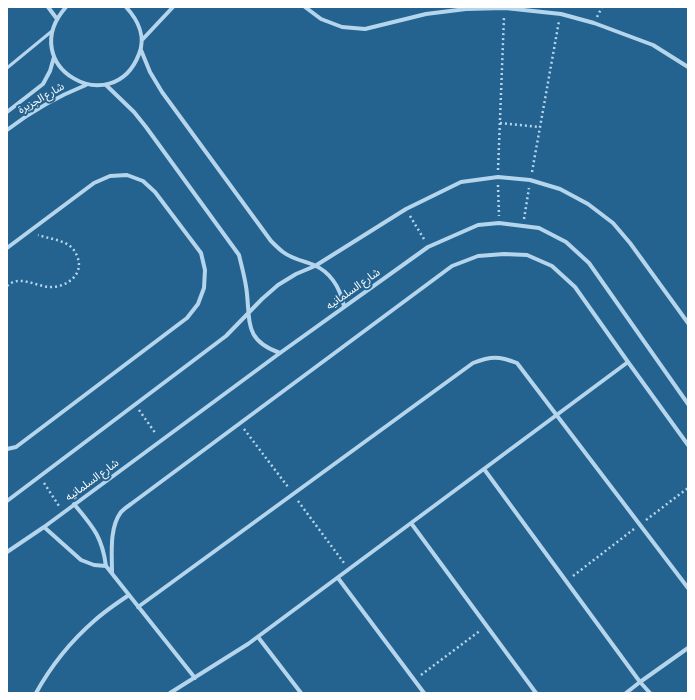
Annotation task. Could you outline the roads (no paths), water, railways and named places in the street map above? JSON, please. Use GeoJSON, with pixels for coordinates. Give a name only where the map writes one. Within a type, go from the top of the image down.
{"type":"FeatureCollection","features":[{"type":"Feature","properties":{"kind":"street"},"geometry":{"type":"LineString","coordinates":[[48,7],[57,19]]}},
{"type":"Feature","properties":{"kind":"street"},"geometry":{"type":"LineString","coordinates":[[66,7],[57,19],[52,31],[51,44],[54,56],[61,70],[73,79],[86,85],[106,85],[118,80],[129,72],[136,62],[141,50],[142,40],[140,27],[134,15],[126,7]]}},
{"type":"Feature","properties":{"kind":"street"},"geometry":{"type":"LineString","coordinates":[[142,40],[173,7]]}},
{"type":"Feature","properties":{"kind":"street"},"geometry":{"type":"LineString","coordinates":[[305,7],[321,19],[342,27],[365,29],[426,14],[466,9],[505,8],[561,14],[594,23],[653,45],[688,66]]}},
{"type":"Feature","properties":{"kind":"street"},"geometry":{"type":"LineString","coordinates":[[141,50],[150,72],[162,92],[271,241],[283,252],[295,259],[315,266],[326,272],[335,282],[341,294],[344,306]]}},
{"type":"Feature","properties":{"kind":"street","name":"شارع الجزيرة"},"geometry":{"type":"LineString","coordinates":[[7,112],[43,84],[50,71],[54,56]]}},
{"type":"Feature","properties":{"kind":"street","name":"شارع الجزيرة"},"geometry":{"type":"LineString","coordinates":[[7,130],[30,113],[52,100],[86,85]]}},
{"type":"Feature","properties":{"kind":"street"},"geometry":{"type":"LineString","coordinates":[[106,85],[134,112],[146,127],[238,255],[244,274],[250,328],[257,339],[268,348],[280,353]]}},
{"type":"Feature","properties":{"kind":"street"},"geometry":{"type":"LineString","coordinates":[[7,248],[94,183],[110,176],[127,175],[143,181],[156,192],[201,253],[205,270],[204,288],[198,304],[187,318],[16,447],[7,450]]}},
{"type":"Feature","properties":{"kind":"street"},"geometry":{"type":"LineString","coordinates":[[7,501],[226,336],[262,299],[278,285],[296,274],[315,266],[406,209],[461,182],[498,177],[530,180],[560,189],[588,204],[613,223],[630,243],[688,323]]}},
{"type":"Feature","properties":{"kind":"street","name":"شارع السلمانيه"},"geometry":{"type":"LineString","coordinates":[[7,552],[44,527],[344,306],[428,247],[478,225],[499,223],[539,228],[566,242],[589,263],[688,404]]}},
{"type":"Feature","properties":{"kind":"street"},"geometry":{"type":"LineString","coordinates":[[112,573],[112,542],[116,524],[121,513],[130,504],[452,266],[478,256],[504,254],[528,255],[552,266],[575,287],[688,445]]}},
{"type":"Feature","properties":{"kind":"street"},"geometry":{"type":"LineString","coordinates":[[138,607],[473,364],[487,358],[502,358],[517,363],[688,588]]}},
{"type":"Feature","properties":{"kind":"street"},"geometry":{"type":"LineString","coordinates":[[170,693],[258,637],[628,362]]}},
{"type":"Feature","properties":{"kind":"street"},"geometry":{"type":"LineString","coordinates":[[484,469],[640,682],[650,693]]}},
{"type":"Feature","properties":{"kind":"street"},"geometry":{"type":"LineString","coordinates":[[74,504],[97,532],[104,553],[106,566],[195,678]]}},
{"type":"Feature","properties":{"kind":"street"},"geometry":{"type":"LineString","coordinates":[[411,523],[536,693]]}},
{"type":"Feature","properties":{"kind":"street"},"geometry":{"type":"LineString","coordinates":[[44,527],[81,560],[94,565],[106,566]]}},
{"type":"Feature","properties":{"kind":"street"},"geometry":{"type":"LineString","coordinates":[[338,578],[424,693]]}},
{"type":"Feature","properties":{"kind":"street"},"geometry":{"type":"LineString","coordinates":[[36,693],[53,666],[72,642],[94,620],[129,595]]}},
{"type":"Feature","properties":{"kind":"street"},"geometry":{"type":"LineString","coordinates":[[258,637],[301,693]]}},
{"type":"Feature","properties":{"kind":"street"},"geometry":{"type":"LineString","coordinates":[[626,693],[688,648]]}},
{"type":"Feature","properties":{"kind":"lane"},"geometry":{"type":"LineString","coordinates":[[7,68],[52,31]]}}]}
